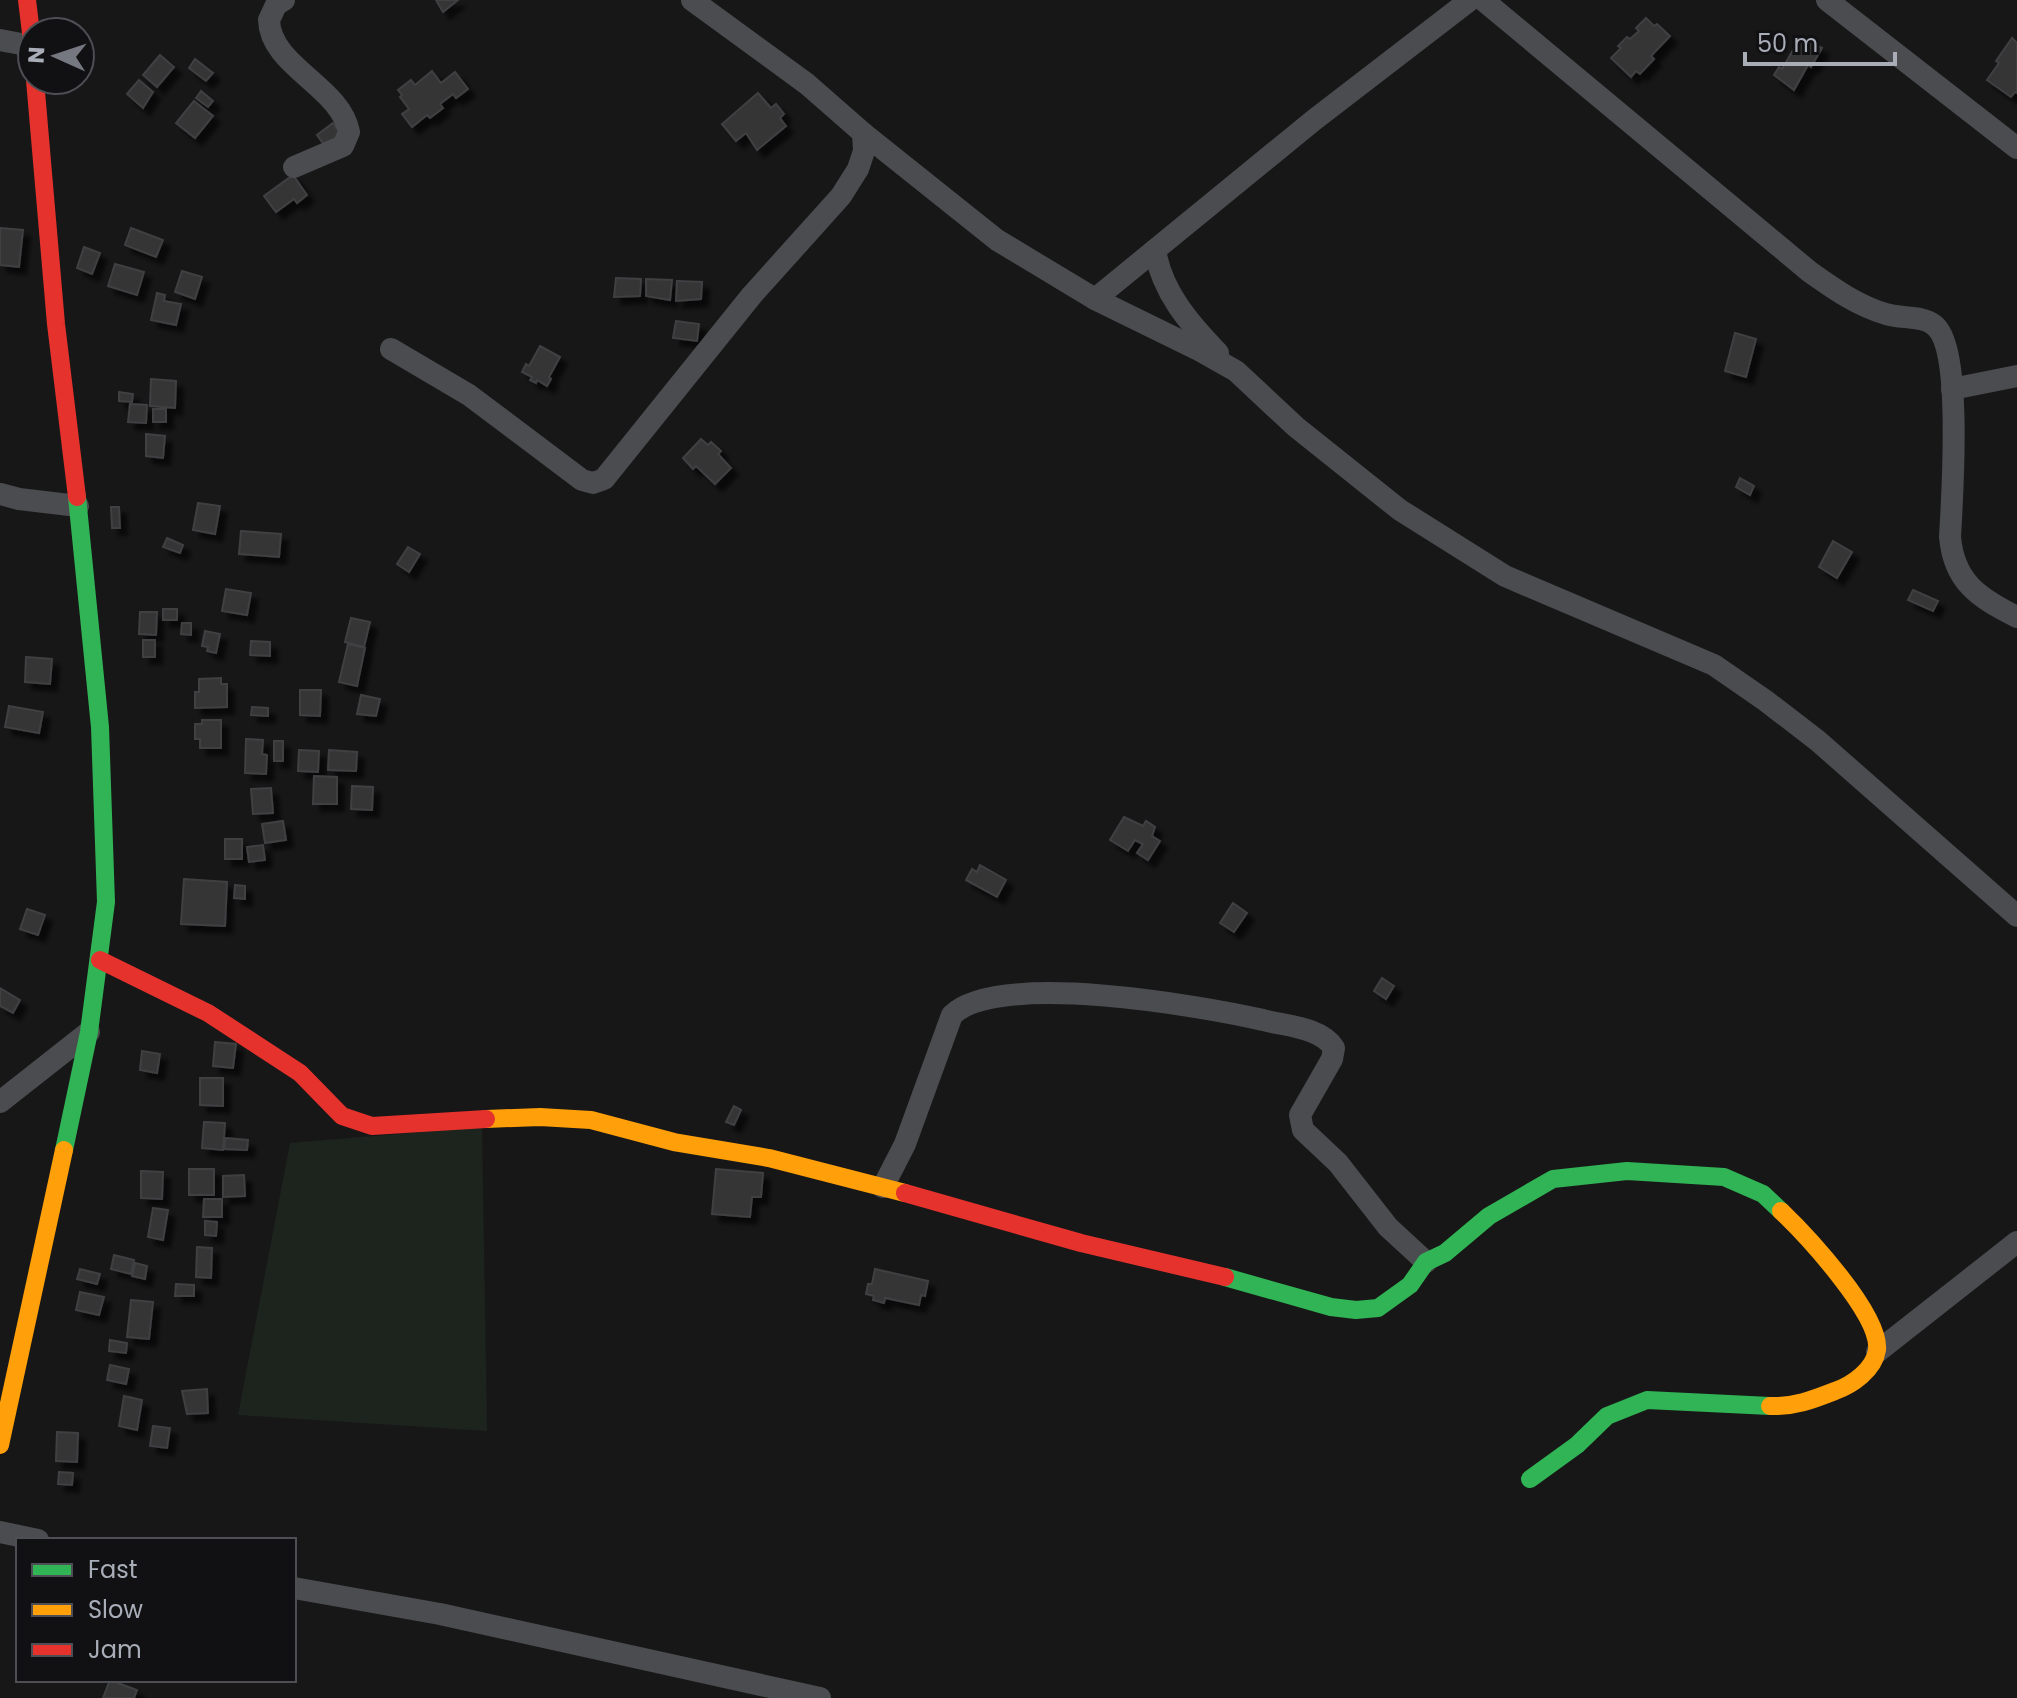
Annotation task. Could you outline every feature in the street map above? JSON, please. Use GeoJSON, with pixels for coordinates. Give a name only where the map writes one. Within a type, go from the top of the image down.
{"type":"FeatureCollection","features":[{"type":"Feature","properties":{"kind":"street"},"geometry":{"type":"LineString","coordinates":[[284,0],[271,12],[271,33],[285,55],[344,116],[349,132],[343,146],[294,167]]}},
{"type":"Feature","properties":{"kind":"street"},"geometry":{"type":"LineString","coordinates":[[692,0],[807,84],[997,240],[1095,299],[1236,371]]}},
{"type":"Feature","properties":{"kind":"street"},"geometry":{"type":"LineString","coordinates":[[1095,299],[1314,120],[1470,0]]}},
{"type":"Feature","properties":{"kind":"street"},"geometry":{"type":"LineString","coordinates":[[1483,0],[1810,272],[1835,290],[1883,314],[1932,323],[1943,335],[1949,355],[1952,389],[1952,559],[1962,577],[1976,592],[2017,617]]}},
{"type":"Feature","properties":{"kind":"street"},"geometry":{"type":"LineString","coordinates":[[1827,0],[2017,148]]}},
{"type":"Feature","properties":{"kind":"street"},"geometry":{"type":"LineString","coordinates":[[0,1445],[89,1032],[106,902],[103,777],[78,506],[56,324],[36,96]]}},
{"type":"Feature","properties":{"kind":"street"},"geometry":{"type":"LineString","coordinates":[[391,349],[469,395],[582,480],[593,483],[604,479],[752,295],[841,196],[858,169],[864,151],[863,133]]}},
{"type":"Feature","properties":{"kind":"street"},"geometry":{"type":"LineString","coordinates":[[1155,250],[1166,289],[1204,338],[1236,371],[1347,470],[1400,510],[1505,576],[1714,665],[1829,751],[2017,916]]}},
{"type":"Feature","properties":{"kind":"street"},"geometry":{"type":"LineString","coordinates":[[1952,389],[2017,376]]}},
{"type":"Feature","properties":{"kind":"street"},"geometry":{"type":"LineString","coordinates":[[0,494],[78,506]]}},
{"type":"Feature","properties":{"kind":"street"},"geometry":{"type":"LineString","coordinates":[[100,960],[208,1013],[300,1073],[342,1116],[372,1126],[540,1117],[591,1120],[674,1142],[769,1158],[1331,1307],[1356,1310],[1378,1308],[1410,1285],[1426,1262],[1445,1253],[1489,1216],[1553,1179],[1627,1171],[1724,1177],[1763,1194],[1838,1273],[1875,1333],[1877,1352]]}},
{"type":"Feature","properties":{"kind":"street"},"geometry":{"type":"LineString","coordinates":[[883,1187],[905,1144],[952,1015],[963,1004],[1048,993],[1145,998],[1243,1016],[1317,1033],[1328,1039],[1334,1048],[1332,1059],[1300,1115],[1303,1130],[1338,1163],[1388,1227],[1426,1262]]}},
{"type":"Feature","properties":{"kind":"street"},"geometry":{"type":"LineString","coordinates":[[0,1102],[89,1032]]}},
{"type":"Feature","properties":{"kind":"street"},"geometry":{"type":"LineString","coordinates":[[1530,1479],[1577,1445],[1607,1416],[1647,1400],[1792,1407],[1847,1387],[1865,1373],[1877,1352],[2017,1242]]}},
{"type":"Feature","properties":{"kind":"street"},"geometry":{"type":"LineString","coordinates":[[0,1532],[28,1538]]}},
{"type":"Feature","properties":{"kind":"street"},"geometry":{"type":"LineString","coordinates":[[296,1588],[440,1614],[820,1698]]}},
{"type":"Feature","properties":{"kind":"shaded area"},"geometry":{"type":"Polygon","coordinates":[[[482,1127],[487,1431],[238,1415],[290,1143],[482,1127]]]}},
{"type":"Feature","properties":{"kind":"building"},"geometry":{"type":"Polygon","coordinates":[[[436,0],[458,0],[443,12],[436,0]]]}},
{"type":"Feature","properties":{"kind":"building"},"geometry":{"type":"Polygon","coordinates":[[[1646,18],[1670,36],[1651,56],[1654,59],[1640,74],[1636,71],[1631,77],[1611,58],[1627,37],[1630,39],[1639,31],[1636,28],[1646,18]]]}},
{"type":"Feature","properties":{"kind":"building"},"geometry":{"type":"Polygon","coordinates":[[[1800,38],[1822,48],[1794,90],[1774,75],[1779,67],[1782,69],[1800,38]]]}},
{"type":"Feature","properties":{"kind":"building"},"geometry":{"type":"Polygon","coordinates":[[[2012,38],[2017,43],[2017,93],[2011,97],[1987,80],[2012,38]]]}},
{"type":"Feature","properties":{"kind":"building"},"geometry":{"type":"Polygon","coordinates":[[[160,55],[174,67],[157,87],[143,75],[160,55]]]}},
{"type":"Feature","properties":{"kind":"building"},"geometry":{"type":"Polygon","coordinates":[[[195,59],[213,73],[206,81],[189,68],[195,59]]]}},
{"type":"Feature","properties":{"kind":"building"},"geometry":{"type":"Polygon","coordinates":[[[432,71],[441,83],[455,72],[468,89],[456,98],[453,94],[440,104],[443,108],[412,127],[402,114],[409,109],[398,90],[411,80],[415,85],[432,71]]]}},
{"type":"Feature","properties":{"kind":"building"},"geometry":{"type":"Polygon","coordinates":[[[139,80],[153,92],[143,108],[127,94],[139,80]]]}},
{"type":"Feature","properties":{"kind":"building"},"geometry":{"type":"Polygon","coordinates":[[[201,91],[213,101],[208,107],[196,98],[201,91]]]}},
{"type":"Feature","properties":{"kind":"building"},"geometry":{"type":"Polygon","coordinates":[[[758,93],[771,108],[776,104],[784,114],[780,118],[786,126],[757,150],[746,133],[736,141],[722,124],[758,93]]]}},
{"type":"Feature","properties":{"kind":"building"},"geometry":{"type":"Polygon","coordinates":[[[194,101],[213,116],[195,138],[176,123],[194,101]]]}},
{"type":"Feature","properties":{"kind":"building"},"geometry":{"type":"Polygon","coordinates":[[[333,123],[343,137],[327,149],[317,135],[333,123]]]}},
{"type":"Feature","properties":{"kind":"building"},"geometry":{"type":"Polygon","coordinates":[[[293,175],[307,195],[297,203],[294,199],[276,212],[264,196],[293,175]]]}},
{"type":"Feature","properties":{"kind":"building"},"geometry":{"type":"Polygon","coordinates":[[[0,228],[23,230],[19,267],[0,265],[0,228]]]}},
{"type":"Feature","properties":{"kind":"building"},"geometry":{"type":"Polygon","coordinates":[[[131,228],[163,240],[156,257],[125,245],[131,228]]]}},
{"type":"Feature","properties":{"kind":"building"},"geometry":{"type":"Polygon","coordinates":[[[84,247],[100,253],[92,274],[77,268],[84,247]]]}},
{"type":"Feature","properties":{"kind":"building"},"geometry":{"type":"Polygon","coordinates":[[[115,264],[144,272],[137,295],[108,286],[115,264]]]}},
{"type":"Feature","properties":{"kind":"building"},"geometry":{"type":"Polygon","coordinates":[[[182,271],[202,277],[195,299],[175,292],[182,271]]]}},
{"type":"Feature","properties":{"kind":"building"},"geometry":{"type":"Polygon","coordinates":[[[616,278],[641,279],[640,296],[614,297],[616,278]]]}},
{"type":"Feature","properties":{"kind":"building"},"geometry":{"type":"Polygon","coordinates":[[[646,279],[672,280],[670,300],[646,296],[646,279]]]}},
{"type":"Feature","properties":{"kind":"building"},"geometry":{"type":"Polygon","coordinates":[[[677,281],[702,282],[701,299],[676,301],[677,281]]]}},
{"type":"Feature","properties":{"kind":"building"},"geometry":{"type":"Polygon","coordinates":[[[157,293],[165,295],[164,301],[181,304],[176,325],[151,320],[157,293]]]}},
{"type":"Feature","properties":{"kind":"building"},"geometry":{"type":"Polygon","coordinates":[[[676,321],[699,324],[697,341],[673,338],[676,321]]]}},
{"type":"Feature","properties":{"kind":"building"},"geometry":{"type":"Polygon","coordinates":[[[1735,333],[1756,339],[1746,377],[1725,371],[1735,333]]]}},
{"type":"Feature","properties":{"kind":"building"},"geometry":{"type":"Polygon","coordinates":[[[540,346],[560,357],[547,386],[530,380],[532,377],[522,372],[540,346]]]}},
{"type":"Feature","properties":{"kind":"building"},"geometry":{"type":"Polygon","coordinates":[[[151,379],[176,381],[175,408],[150,406],[151,379]]]}},
{"type":"Feature","properties":{"kind":"building"},"geometry":{"type":"Polygon","coordinates":[[[119,392],[133,394],[132,402],[119,401],[119,392]]]}},
{"type":"Feature","properties":{"kind":"building"},"geometry":{"type":"Polygon","coordinates":[[[130,404],[147,405],[146,423],[128,422],[130,404]]]}},
{"type":"Feature","properties":{"kind":"building"},"geometry":{"type":"Polygon","coordinates":[[[153,409],[166,409],[166,422],[153,422],[153,409]]]}},
{"type":"Feature","properties":{"kind":"building"},"geometry":{"type":"Polygon","coordinates":[[[146,434],[165,436],[163,458],[146,456],[146,434]]]}},
{"type":"Feature","properties":{"kind":"building"},"geometry":{"type":"Polygon","coordinates":[[[701,439],[708,445],[711,442],[721,451],[718,454],[731,468],[715,484],[683,458],[701,439]]]}},
{"type":"Feature","properties":{"kind":"building"},"geometry":{"type":"Polygon","coordinates":[[[1740,478],[1754,486],[1750,495],[1736,487],[1740,478]]]}},
{"type":"Feature","properties":{"kind":"building"},"geometry":{"type":"Polygon","coordinates":[[[198,503],[220,506],[215,534],[193,530],[198,503]]]}},
{"type":"Feature","properties":{"kind":"building"},"geometry":{"type":"Polygon","coordinates":[[[111,507],[119,507],[120,528],[112,528],[111,507]]]}},
{"type":"Feature","properties":{"kind":"building"},"geometry":{"type":"Polygon","coordinates":[[[241,531],[281,534],[279,557],[239,554],[241,531]]]}},
{"type":"Feature","properties":{"kind":"building"},"geometry":{"type":"Polygon","coordinates":[[[167,538],[183,545],[180,553],[163,547],[167,538]]]}},
{"type":"Feature","properties":{"kind":"building"},"geometry":{"type":"Polygon","coordinates":[[[1833,541],[1852,552],[1837,578],[1819,567],[1833,541]]]}},
{"type":"Feature","properties":{"kind":"building"},"geometry":{"type":"Polygon","coordinates":[[[408,547],[420,554],[409,572],[397,564],[408,547]]]}},
{"type":"Feature","properties":{"kind":"building"},"geometry":{"type":"Polygon","coordinates":[[[226,589],[251,593],[247,615],[222,611],[226,589]]]}},
{"type":"Feature","properties":{"kind":"building"},"geometry":{"type":"Polygon","coordinates":[[[1913,590],[1938,601],[1933,611],[1908,600],[1913,590]]]}},
{"type":"Feature","properties":{"kind":"building"},"geometry":{"type":"Polygon","coordinates":[[[163,609],[177,609],[177,620],[163,620],[163,609]]]}},
{"type":"Feature","properties":{"kind":"building"},"geometry":{"type":"Polygon","coordinates":[[[140,612],[157,612],[156,635],[139,634],[140,612]]]}},
{"type":"Feature","properties":{"kind":"building"},"geometry":{"type":"Polygon","coordinates":[[[351,618],[370,622],[364,647],[345,642],[351,618]]]}},
{"type":"Feature","properties":{"kind":"building"},"geometry":{"type":"Polygon","coordinates":[[[182,623],[191,623],[191,635],[181,634],[182,623]]]}},
{"type":"Feature","properties":{"kind":"building"},"geometry":{"type":"Polygon","coordinates":[[[205,631],[220,634],[216,653],[202,646],[205,631]]]}},
{"type":"Feature","properties":{"kind":"building"},"geometry":{"type":"Polygon","coordinates":[[[143,640],[155,640],[155,657],[143,657],[143,640]]]}},
{"type":"Feature","properties":{"kind":"building"},"geometry":{"type":"Polygon","coordinates":[[[251,641],[270,642],[270,656],[250,655],[251,641]]]}},
{"type":"Feature","properties":{"kind":"building"},"geometry":{"type":"Polygon","coordinates":[[[348,644],[365,648],[357,686],[339,682],[348,644]]]}},
{"type":"Feature","properties":{"kind":"building"},"geometry":{"type":"Polygon","coordinates":[[[26,657],[52,659],[50,684],[25,682],[26,657]]]}},
{"type":"Feature","properties":{"kind":"building"},"geometry":{"type":"Polygon","coordinates":[[[221,678],[221,684],[227,684],[227,707],[195,708],[199,679],[221,678]]]}},
{"type":"Feature","properties":{"kind":"building"},"geometry":{"type":"Polygon","coordinates":[[[300,690],[321,690],[320,716],[300,715],[300,690]]]}},
{"type":"Feature","properties":{"kind":"building"},"geometry":{"type":"Polygon","coordinates":[[[361,695],[380,699],[376,716],[357,714],[361,695]]]}},
{"type":"Feature","properties":{"kind":"building"},"geometry":{"type":"Polygon","coordinates":[[[9,706],[43,712],[39,733],[5,727],[9,706]]]}},
{"type":"Feature","properties":{"kind":"building"},"geometry":{"type":"Polygon","coordinates":[[[252,707],[268,708],[268,716],[251,715],[252,707]]]}},
{"type":"Feature","properties":{"kind":"building"},"geometry":{"type":"Polygon","coordinates":[[[202,720],[221,720],[221,748],[200,748],[200,739],[195,739],[195,724],[202,724],[202,720]]]}},
{"type":"Feature","properties":{"kind":"building"},"geometry":{"type":"Polygon","coordinates":[[[246,739],[263,740],[262,754],[267,755],[266,774],[245,773],[246,739]]]}},
{"type":"Feature","properties":{"kind":"building"},"geometry":{"type":"Polygon","coordinates":[[[274,741],[283,741],[283,761],[274,761],[274,741]]]}},
{"type":"Feature","properties":{"kind":"building"},"geometry":{"type":"Polygon","coordinates":[[[299,750],[319,751],[318,772],[298,771],[299,750]]]}},
{"type":"Feature","properties":{"kind":"building"},"geometry":{"type":"Polygon","coordinates":[[[329,750],[357,752],[356,771],[328,770],[329,750]]]}},
{"type":"Feature","properties":{"kind":"building"},"geometry":{"type":"Polygon","coordinates":[[[314,776],[337,777],[337,804],[313,804],[314,776]]]}},
{"type":"Feature","properties":{"kind":"building"},"geometry":{"type":"Polygon","coordinates":[[[352,786],[373,787],[372,810],[351,809],[352,786]]]}},
{"type":"Feature","properties":{"kind":"building"},"geometry":{"type":"Polygon","coordinates":[[[271,788],[273,813],[253,814],[251,789],[271,788]]]}},
{"type":"Feature","properties":{"kind":"building"},"geometry":{"type":"Polygon","coordinates":[[[1124,817],[1143,826],[1146,821],[1155,827],[1152,836],[1160,841],[1148,860],[1137,853],[1143,844],[1135,840],[1128,851],[1110,840],[1124,817]]]}},
{"type":"Feature","properties":{"kind":"building"},"geometry":{"type":"Polygon","coordinates":[[[283,821],[286,840],[265,843],[262,824],[283,821]]]}},
{"type":"Feature","properties":{"kind":"building"},"geometry":{"type":"Polygon","coordinates":[[[225,839],[242,839],[242,859],[225,859],[225,839]]]}},
{"type":"Feature","properties":{"kind":"building"},"geometry":{"type":"Polygon","coordinates":[[[263,845],[265,860],[249,862],[247,847],[263,845]]]}},
{"type":"Feature","properties":{"kind":"building"},"geometry":{"type":"Polygon","coordinates":[[[980,865],[1006,880],[997,897],[966,880],[972,869],[977,872],[980,865]]]}},
{"type":"Feature","properties":{"kind":"building"},"geometry":{"type":"Polygon","coordinates":[[[184,879],[227,882],[225,926],[181,924],[184,879]]]}},
{"type":"Feature","properties":{"kind":"building"},"geometry":{"type":"Polygon","coordinates":[[[235,885],[245,886],[245,899],[234,898],[235,885]]]}},
{"type":"Feature","properties":{"kind":"building"},"geometry":{"type":"Polygon","coordinates":[[[1233,903],[1247,913],[1234,932],[1220,923],[1233,903]]]}},
{"type":"Feature","properties":{"kind":"building"},"geometry":{"type":"Polygon","coordinates":[[[27,909],[45,915],[38,935],[20,929],[27,909]]]}},
{"type":"Feature","properties":{"kind":"building"},"geometry":{"type":"Polygon","coordinates":[[[1382,978],[1394,986],[1386,999],[1374,991],[1382,978]]]}},
{"type":"Feature","properties":{"kind":"building"},"geometry":{"type":"Polygon","coordinates":[[[0,988],[20,1000],[13,1013],[0,1006],[0,988]]]}},
{"type":"Feature","properties":{"kind":"building"},"geometry":{"type":"Polygon","coordinates":[[[215,1042],[236,1044],[233,1068],[213,1066],[215,1042]]]}},
{"type":"Feature","properties":{"kind":"building"},"geometry":{"type":"Polygon","coordinates":[[[142,1051],[160,1054],[157,1073],[140,1070],[142,1051]]]}},
{"type":"Feature","properties":{"kind":"building"},"geometry":{"type":"Polygon","coordinates":[[[200,1078],[223,1078],[223,1106],[200,1105],[200,1078]]]}},
{"type":"Feature","properties":{"kind":"building"},"geometry":{"type":"Polygon","coordinates":[[[734,1106],[741,1110],[734,1125],[726,1122],[734,1106]]]}},
{"type":"Feature","properties":{"kind":"building"},"geometry":{"type":"Polygon","coordinates":[[[204,1122],[225,1123],[223,1150],[202,1148],[204,1122]]]}},
{"type":"Feature","properties":{"kind":"building"},"geometry":{"type":"Polygon","coordinates":[[[225,1138],[248,1140],[247,1150],[224,1149],[225,1138]]]}},
{"type":"Feature","properties":{"kind":"building"},"geometry":{"type":"Polygon","coordinates":[[[189,1169],[214,1169],[214,1195],[189,1195],[189,1169]]]}},
{"type":"Feature","properties":{"kind":"building"},"geometry":{"type":"Polygon","coordinates":[[[716,1169],[763,1173],[761,1197],[752,1197],[750,1217],[712,1214],[716,1169]]]}},
{"type":"Feature","properties":{"kind":"building"},"geometry":{"type":"Polygon","coordinates":[[[141,1171],[163,1172],[162,1199],[141,1198],[141,1171]]]}},
{"type":"Feature","properties":{"kind":"building"},"geometry":{"type":"Polygon","coordinates":[[[244,1175],[245,1196],[223,1197],[223,1176],[244,1175]]]}},
{"type":"Feature","properties":{"kind":"building"},"geometry":{"type":"Polygon","coordinates":[[[204,1199],[222,1199],[222,1217],[203,1217],[204,1199]]]}},
{"type":"Feature","properties":{"kind":"building"},"geometry":{"type":"Polygon","coordinates":[[[153,1208],[168,1210],[163,1240],[148,1237],[153,1208]]]}},
{"type":"Feature","properties":{"kind":"building"},"geometry":{"type":"Polygon","coordinates":[[[205,1221],[217,1222],[216,1236],[205,1235],[205,1221]]]}},
{"type":"Feature","properties":{"kind":"building"},"geometry":{"type":"Polygon","coordinates":[[[197,1247],[212,1248],[211,1278],[196,1277],[197,1247]]]}},
{"type":"Feature","properties":{"kind":"building"},"geometry":{"type":"Polygon","coordinates":[[[114,1255],[134,1260],[131,1274],[111,1269],[114,1255]]]}},
{"type":"Feature","properties":{"kind":"building"},"geometry":{"type":"Polygon","coordinates":[[[135,1263],[147,1266],[145,1279],[132,1276],[135,1263]]]}},
{"type":"Feature","properties":{"kind":"building"},"geometry":{"type":"Polygon","coordinates":[[[80,1269],[100,1274],[97,1284],[77,1279],[80,1269]]]}},
{"type":"Feature","properties":{"kind":"building"},"geometry":{"type":"Polygon","coordinates":[[[875,1269],[928,1281],[925,1296],[921,1295],[919,1305],[885,1298],[884,1303],[873,1300],[874,1296],[866,1294],[875,1269]]]}},
{"type":"Feature","properties":{"kind":"building"},"geometry":{"type":"Polygon","coordinates":[[[176,1284],[194,1285],[194,1296],[175,1296],[176,1284]]]}},
{"type":"Feature","properties":{"kind":"building"},"geometry":{"type":"Polygon","coordinates":[[[80,1292],[104,1297],[99,1315],[76,1310],[80,1292]]]}},
{"type":"Feature","properties":{"kind":"building"},"geometry":{"type":"Polygon","coordinates":[[[131,1300],[153,1302],[149,1339],[127,1337],[131,1300]]]}},
{"type":"Feature","properties":{"kind":"building"},"geometry":{"type":"Polygon","coordinates":[[[110,1340],[127,1343],[126,1353],[109,1351],[110,1340]]]}},
{"type":"Feature","properties":{"kind":"building"},"geometry":{"type":"Polygon","coordinates":[[[110,1365],[129,1369],[126,1384],[107,1380],[110,1365]]]}},
{"type":"Feature","properties":{"kind":"building"},"geometry":{"type":"Polygon","coordinates":[[[207,1389],[208,1413],[187,1414],[182,1391],[207,1389]]]}},
{"type":"Feature","properties":{"kind":"building"},"geometry":{"type":"Polygon","coordinates":[[[124,1396],[142,1400],[137,1430],[119,1426],[124,1396]]]}},
{"type":"Feature","properties":{"kind":"building"},"geometry":{"type":"Polygon","coordinates":[[[153,1426],[170,1428],[167,1448],[150,1446],[153,1426]]]}},
{"type":"Feature","properties":{"kind":"building"},"geometry":{"type":"Polygon","coordinates":[[[57,1432],[78,1433],[77,1462],[56,1461],[57,1432]]]}},
{"type":"Feature","properties":{"kind":"building"},"geometry":{"type":"Polygon","coordinates":[[[59,1472],[73,1473],[72,1485],[58,1484],[59,1472]]]}},
{"type":"Feature","properties":{"kind":"building"},"geometry":{"type":"Polygon","coordinates":[[[109,1682],[137,1690],[134,1698],[103,1698],[109,1682]]]}},
{"type":"Feature","properties":{"kind":"traffic: fast"},"geometry":{"type":"LineString","coordinates":[[64,1150],[89,1032],[106,902],[100,727],[77,497]]}},
{"type":"Feature","properties":{"kind":"traffic: fast"},"geometry":{"type":"LineString","coordinates":[[1225,1277],[1331,1307],[1356,1310],[1378,1308],[1410,1285],[1426,1262],[1445,1253],[1489,1216],[1553,1179],[1627,1171],[1724,1177],[1763,1194],[1781,1211]]}},
{"type":"Feature","properties":{"kind":"traffic: fast"},"geometry":{"type":"LineString","coordinates":[[1530,1479],[1577,1445],[1607,1416],[1647,1400],[1770,1406]]}},
{"type":"Feature","properties":{"kind":"traffic: slow"},"geometry":{"type":"LineString","coordinates":[[486,1119],[540,1117],[591,1120],[674,1142],[769,1158],[905,1193]]}},
{"type":"Feature","properties":{"kind":"traffic: slow"},"geometry":{"type":"LineString","coordinates":[[0,1445],[64,1150]]}},
{"type":"Feature","properties":{"kind":"traffic: slow"},"geometry":{"type":"LineString","coordinates":[[1770,1406],[1803,1402],[1848,1385],[1872,1364],[1877,1350],[1875,1335],[1855,1297],[1823,1256],[1781,1211]]}},
{"type":"Feature","properties":{"kind":"traffic: jam"},"geometry":{"type":"LineString","coordinates":[[27,0],[29,16]]}},
{"type":"Feature","properties":{"kind":"traffic: jam"},"geometry":{"type":"LineString","coordinates":[[36,96],[56,324],[77,497]]}},
{"type":"Feature","properties":{"kind":"traffic: jam"},"geometry":{"type":"LineString","coordinates":[[100,960],[208,1013],[300,1073],[342,1116],[372,1126],[486,1119]]}},
{"type":"Feature","properties":{"kind":"traffic: jam"},"geometry":{"type":"LineString","coordinates":[[905,1193],[1081,1243],[1225,1277]]}}]}
